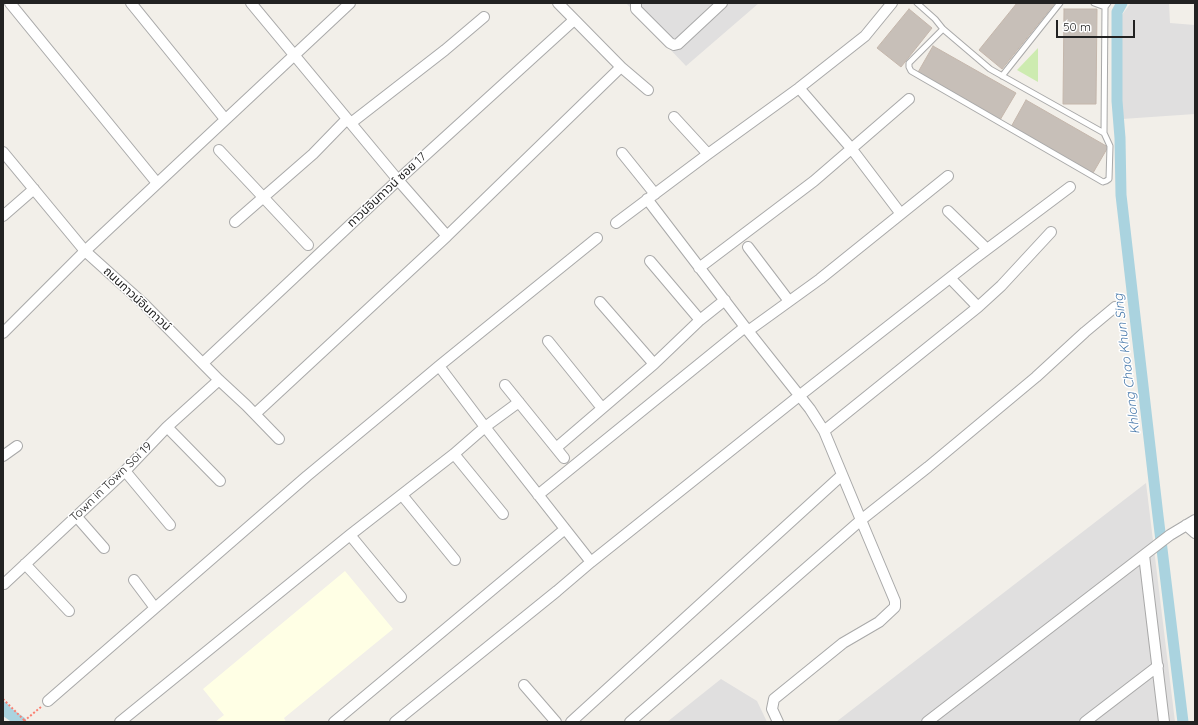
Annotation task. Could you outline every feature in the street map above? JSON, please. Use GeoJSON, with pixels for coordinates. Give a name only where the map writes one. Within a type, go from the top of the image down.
{"type":"FeatureCollection","features":[{"type":"Feature","properties":{"kind":"street"},"geometry":{"type":"LineString","coordinates":[[10,3],[157,183]]}},
{"type":"Feature","properties":{"kind":"street"},"geometry":{"type":"LineString","coordinates":[[131,3],[226,119]]}},
{"type":"Feature","properties":{"kind":"street"},"geometry":{"type":"LineString","coordinates":[[251,3],[398,180],[447,236]]}},
{"type":"Feature","properties":{"kind":"street"},"geometry":{"type":"LineString","coordinates":[[3,333],[85,251],[350,3]]}},
{"type":"Feature","properties":{"kind":"street"},"geometry":{"type":"LineString","coordinates":[[558,3],[621,67],[648,90]]}},
{"type":"Feature","properties":{"kind":"street"},"geometry":{"type":"LineString","coordinates":[[636,3],[636,9],[670,43],[674,45],[678,44],[722,3]]}},
{"type":"Feature","properties":{"kind":"street"},"geometry":{"type":"LineString","coordinates":[[616,223],[799,88],[865,36],[892,3]]}},
{"type":"Feature","properties":{"kind":"street"},"geometry":{"type":"LineString","coordinates":[[235,222],[314,154],[349,121],[445,50],[484,17]]}},
{"type":"Feature","properties":{"kind":"street","name":"ทาวน์อินทาวน์ ซอย 17"},"geometry":{"type":"LineString","coordinates":[[203,363],[398,180],[574,20]]}},
{"type":"Feature","properties":{"kind":"street"},"geometry":{"type":"LineString","coordinates":[[255,414],[447,236],[621,67]]}},
{"type":"Feature","properties":{"kind":"street"},"geometry":{"type":"LineString","coordinates":[[799,88],[852,148],[901,214]]}},
{"type":"Feature","properties":{"kind":"street"},"geometry":{"type":"LineString","coordinates":[[699,268],[814,181],[909,99]]}},
{"type":"Feature","properties":{"kind":"street"},"geometry":{"type":"LineString","coordinates":[[674,117],[708,154]]}},
{"type":"Feature","properties":{"kind":"street"},"geometry":{"type":"LineString","coordinates":[[219,150],[308,245]]}},
{"type":"Feature","properties":{"kind":"street","name":"ถนนทาวน์อินทาวน์"},"geometry":{"type":"LineString","coordinates":[[3,152],[85,251],[144,304],[219,380],[246,404],[279,439]]}},
{"type":"Feature","properties":{"kind":"street"},"geometry":{"type":"LineString","coordinates":[[622,153],[699,268],[810,409],[824,431],[895,601],[895,607],[879,622],[843,644],[774,699],[772,709],[778,722]]}},
{"type":"Feature","properties":{"kind":"street"},"geometry":{"type":"LineString","coordinates":[[538,495],[747,329],[820,279],[948,176]]}},
{"type":"Feature","properties":{"kind":"street"},"geometry":{"type":"LineString","coordinates":[[395,722],[558,591],[591,562],[799,396],[950,278],[1070,188]]}},
{"type":"Feature","properties":{"kind":"street"},"geometry":{"type":"LineString","coordinates":[[3,216],[34,189]]}},
{"type":"Feature","properties":{"kind":"street"},"geometry":{"type":"LineString","coordinates":[[948,212],[988,249]]}},
{"type":"Feature","properties":{"kind":"street"},"geometry":{"type":"LineString","coordinates":[[824,431],[978,307],[1005,281],[1051,232]]}},
{"type":"Feature","properties":{"kind":"street"},"geometry":{"type":"LineString","coordinates":[[48,701],[307,476],[439,366],[597,238]]}},
{"type":"Feature","properties":{"kind":"street"},"geometry":{"type":"LineString","coordinates":[[748,247],[789,301]]}},
{"type":"Feature","properties":{"kind":"street"},"geometry":{"type":"LineString","coordinates":[[650,261],[700,320]]}},
{"type":"Feature","properties":{"kind":"street"},"geometry":{"type":"LineString","coordinates":[[950,278],[978,307]]}},
{"type":"Feature","properties":{"kind":"street"},"geometry":{"type":"LineString","coordinates":[[556,448],[654,364],[700,320],[725,300]]}},
{"type":"Feature","properties":{"kind":"street"},"geometry":{"type":"LineString","coordinates":[[600,302],[654,364]]}},
{"type":"Feature","properties":{"kind":"street"},"geometry":{"type":"LineString","coordinates":[[630,722],[861,520],[928,467],[1036,377],[1085,332],[1115,308]]}},
{"type":"Feature","properties":{"kind":"street"},"geometry":{"type":"LineString","coordinates":[[548,341],[602,408]]}},
{"type":"Feature","properties":{"kind":"street"},"geometry":{"type":"LineString","coordinates":[[439,366],[591,562]]}},
{"type":"Feature","properties":{"kind":"street","name":"Town in Town Soi 19"},"geometry":{"type":"LineString","coordinates":[[4,584],[125,471],[167,427],[219,380]]}},
{"type":"Feature","properties":{"kind":"street"},"geometry":{"type":"LineString","coordinates":[[505,385],[564,458]]}},
{"type":"Feature","properties":{"kind":"street"},"geometry":{"type":"LineString","coordinates":[[120,722],[350,535],[454,454],[485,427],[519,402]]}},
{"type":"Feature","properties":{"kind":"street"},"geometry":{"type":"LineString","coordinates":[[167,427],[220,481]]}},
{"type":"Feature","properties":{"kind":"street"},"geometry":{"type":"LineString","coordinates":[[3,456],[17,446]]}},
{"type":"Feature","properties":{"kind":"street"},"geometry":{"type":"LineString","coordinates":[[454,454],[503,514]]}},
{"type":"Feature","properties":{"kind":"street"},"geometry":{"type":"LineString","coordinates":[[125,471],[170,525]]}},
{"type":"Feature","properties":{"kind":"street"},"geometry":{"type":"LineString","coordinates":[[572,722],[842,475]]}},
{"type":"Feature","properties":{"kind":"street"},"geometry":{"type":"LineString","coordinates":[[402,495],[455,560]]}},
{"type":"Feature","properties":{"kind":"street"},"geometry":{"type":"LineString","coordinates":[[76,516],[104,548]]}},
{"type":"Feature","properties":{"kind":"street"},"geometry":{"type":"LineString","coordinates":[[927,722],[1154,546],[1170,534],[1195,520]]}},
{"type":"Feature","properties":{"kind":"street"},"geometry":{"type":"LineString","coordinates":[[1186,524],[1195,533]]}},
{"type":"Feature","properties":{"kind":"street"},"geometry":{"type":"LineString","coordinates":[[334,722],[565,529]]}},
{"type":"Feature","properties":{"kind":"street"},"geometry":{"type":"LineString","coordinates":[[350,535],[401,597]]}},
{"type":"Feature","properties":{"kind":"street"},"geometry":{"type":"LineString","coordinates":[[1144,555],[1164,722]]}},
{"type":"Feature","properties":{"kind":"street"},"geometry":{"type":"LineString","coordinates":[[25,564],[69,611]]}},
{"type":"Feature","properties":{"kind":"street"},"geometry":{"type":"LineString","coordinates":[[134,580],[155,608]]}},
{"type":"Feature","properties":{"kind":"street"},"geometry":{"type":"LineString","coordinates":[[1085,722],[1158,666]]}},
{"type":"Feature","properties":{"kind":"street"},"geometry":{"type":"LineString","coordinates":[[524,685],[556,722]]}},
{"type":"Feature","properties":{"kind":"lane"},"geometry":{"type":"LineString","coordinates":[[917,3],[943,29],[990,70],[1104,133]]}},
{"type":"Feature","properties":{"kind":"lane"},"geometry":{"type":"LineString","coordinates":[[1002,76],[1060,3]]}},
{"type":"Feature","properties":{"kind":"lane"},"geometry":{"type":"LineString","coordinates":[[943,29],[909,63],[911,71],[1103,182],[1109,179],[1110,146],[1104,133],[1107,5],[1094,3]]}},
{"type":"Feature","properties":{"kind":"path"},"geometry":{"type":"LineString","coordinates":[[3,699],[25,721],[48,701]]}},
{"type":"Feature","properties":{"kind":"shaded area"},"geometry":{"type":"Polygon","coordinates":[[[626,3],[759,3],[686,66],[626,3]]]}},
{"type":"Feature","properties":{"kind":"shaded area"},"geometry":{"type":"Polygon","coordinates":[[[1131,3],[1169,3],[1170,23],[1195,25],[1195,114],[1122,119],[1121,16],[1131,3]]]}},
{"type":"Feature","properties":{"kind":"shaded area"},"geometry":{"type":"Polygon","coordinates":[[[1146,483],[1175,722],[836,722],[1146,483]]]}},
{"type":"Feature","properties":{"kind":"shaded area"},"geometry":{"type":"Polygon","coordinates":[[[345,571],[393,629],[284,718],[286,722],[215,722],[224,715],[203,689],[345,571]]]}},
{"type":"Feature","properties":{"kind":"shaded area"},"geometry":{"type":"Polygon","coordinates":[[[721,679],[757,701],[767,722],[667,722],[721,679]]]}},
{"type":"Feature","properties":{"kind":"green space"},"geometry":{"type":"Polygon","coordinates":[[[1038,48],[1038,82],[1017,70],[1038,48]]]}},
{"type":"Feature","properties":{"kind":"building"},"geometry":{"type":"Polygon","coordinates":[[[1017,3],[1055,3],[1002,69],[979,50],[1017,3]]]}},
{"type":"Feature","properties":{"kind":"building"},"geometry":{"type":"Polygon","coordinates":[[[909,9],[932,28],[901,67],[877,48],[909,9]]]}},
{"type":"Feature","properties":{"kind":"building"},"geometry":{"type":"Polygon","coordinates":[[[1064,9],[1097,9],[1096,104],[1063,104],[1064,9]]]}},
{"type":"Feature","properties":{"kind":"building"},"geometry":{"type":"Polygon","coordinates":[[[933,46],[1016,93],[1000,120],[917,74],[933,46]]]}},
{"type":"Feature","properties":{"kind":"building"},"geometry":{"type":"Polygon","coordinates":[[[1026,100],[1108,147],[1093,173],[1011,127],[1026,100]]]}},
{"type":"Feature","properties":{"kind":"waterway","name":"Khlong Chao Khun Sing"},"geometry":{"type":"LineString","coordinates":[[1122,3],[1117,12],[1117,101],[1120,138],[1121,195],[1183,722]]}},
{"type":"Feature","properties":{"kind":"waterway"},"geometry":{"type":"LineString","coordinates":[[3,707],[7,712],[21,722]]}}]}
